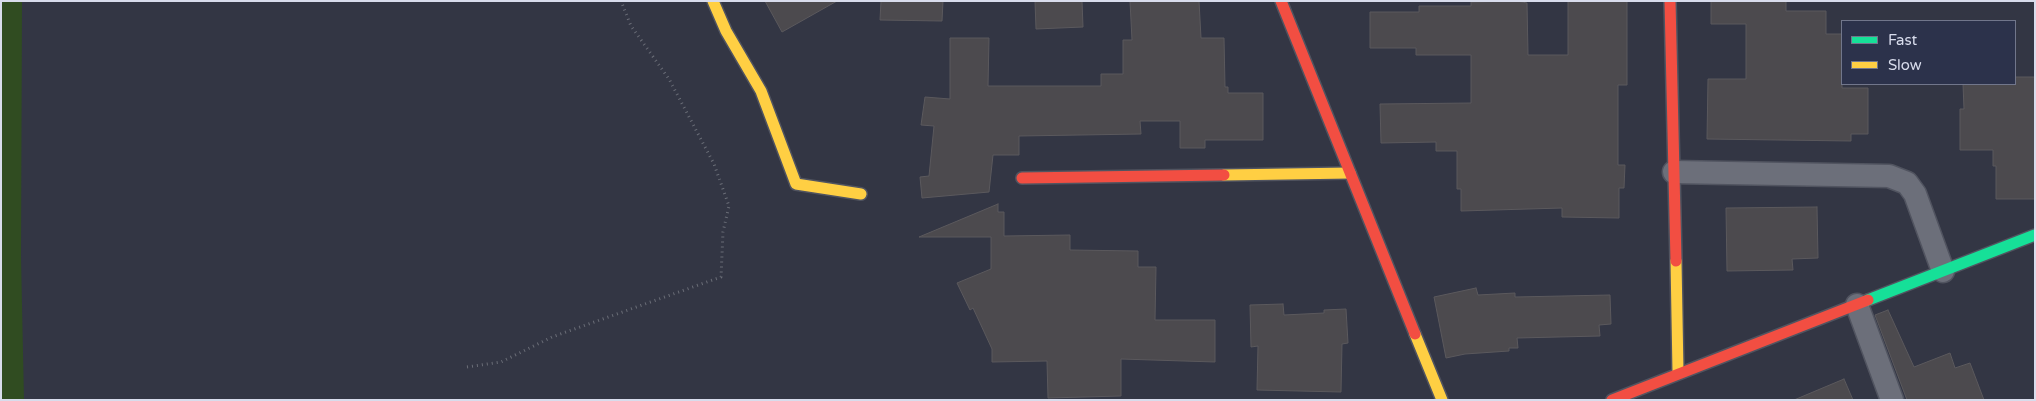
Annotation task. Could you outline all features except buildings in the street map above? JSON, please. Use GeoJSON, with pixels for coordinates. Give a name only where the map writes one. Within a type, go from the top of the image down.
{"type":"FeatureCollection","features":[{"type":"Feature","properties":{"kind":"street"},"geometry":{"type":"LineString","coordinates":[[713,1],[726,31],[761,91],[796,184],[861,194]]}},
{"type":"Feature","properties":{"kind":"street"},"geometry":{"type":"LineString","coordinates":[[1281,1],[1442,400]]}},
{"type":"Feature","properties":{"kind":"street"},"geometry":{"type":"LineString","coordinates":[[1670,1],[1678,372]]}},
{"type":"Feature","properties":{"kind":"street"},"geometry":{"type":"LineString","coordinates":[[1674,172],[1890,176],[1907,183],[1915,194],[1943,271]]}},
{"type":"Feature","properties":{"kind":"street"},"geometry":{"type":"LineString","coordinates":[[1022,178],[1350,173]]}},
{"type":"Feature","properties":{"kind":"street"},"geometry":{"type":"LineString","coordinates":[[1612,400],[1678,372],[1857,305],[2035,235]]}},
{"type":"Feature","properties":{"kind":"street"},"geometry":{"type":"LineString","coordinates":[[1857,305],[1892,400]]}},
{"type":"Feature","properties":{"kind":"path"},"geometry":{"type":"LineString","coordinates":[[467,367],[501,362],[552,337],[721,277],[723,232],[729,206],[714,164],[669,79],[631,26],[620,1]]}},
{"type":"Feature","properties":{"kind":"green space"},"geometry":{"type":"Polygon","coordinates":[[[1,1],[22,1],[21,257],[24,400],[1,400],[1,1]]]}},
{"type":"Feature","properties":{"kind":"traffic: fast"},"geometry":{"type":"LineString","coordinates":[[1868,300],[2035,235]]}},
{"type":"Feature","properties":{"kind":"traffic: slow"},"geometry":{"type":"LineString","coordinates":[[713,1],[726,31],[761,91],[796,184],[861,194]]}},
{"type":"Feature","properties":{"kind":"traffic: slow"},"geometry":{"type":"LineString","coordinates":[[1224,175],[1350,173]]}},
{"type":"Feature","properties":{"kind":"traffic: slow"},"geometry":{"type":"LineString","coordinates":[[1676,261],[1678,372]]}},
{"type":"Feature","properties":{"kind":"traffic: slow"},"geometry":{"type":"LineString","coordinates":[[1415,334],[1442,400]]}},
{"type":"Feature","properties":{"kind":"traffic: jam"},"geometry":{"type":"LineString","coordinates":[[1281,1],[1415,334]]}},
{"type":"Feature","properties":{"kind":"traffic: jam"},"geometry":{"type":"LineString","coordinates":[[1670,1],[1676,261]]}},
{"type":"Feature","properties":{"kind":"traffic: jam"},"geometry":{"type":"LineString","coordinates":[[1022,178],[1224,175]]}},
{"type":"Feature","properties":{"kind":"traffic: jam"},"geometry":{"type":"LineString","coordinates":[[1612,400],[1868,300]]}}]}
